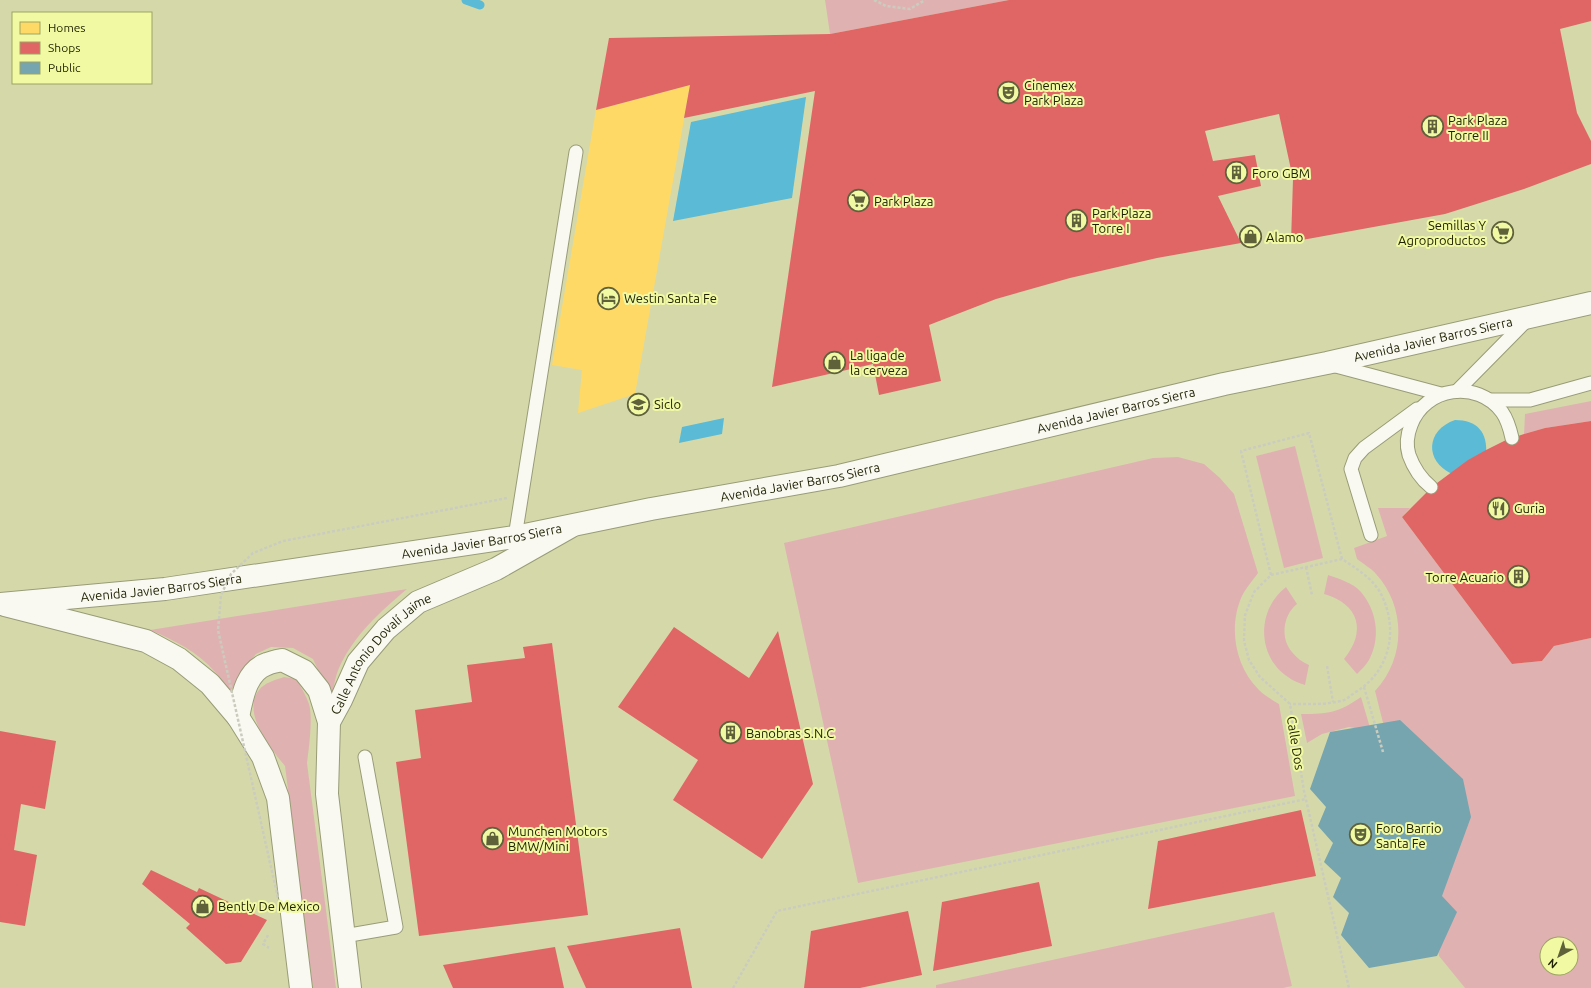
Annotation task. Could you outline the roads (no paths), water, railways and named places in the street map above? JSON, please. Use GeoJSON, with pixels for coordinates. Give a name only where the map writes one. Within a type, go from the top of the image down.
{"type":"FeatureCollection","features":[{"type":"Feature","properties":{"kind":"street","name":"Avenida Javier Barros Sierra"},"geometry":{"type":"LineString","coordinates":[[1,604],[165,589],[515,537],[651,509],[839,476],[1224,384],[1327,363],[1591,302]]}},
{"type":"Feature","properties":{"kind":"street","name":"Calle Antonio Dovalí Jaime"},"geometry":{"type":"LineString","coordinates":[[350,988],[327,794],[329,722],[341,700],[358,662],[386,628],[418,602],[496,570],[572,526]]}},
{"type":"Feature","properties":{"kind":"street"},"geometry":{"type":"LineString","coordinates":[[1,604],[146,640],[179,659],[210,684],[238,717],[263,757],[278,798],[301,988]]}},
{"type":"Feature","properties":{"kind":"street"},"geometry":{"type":"LineString","coordinates":[[238,717],[242,695],[251,675],[265,664],[282,660],[304,671],[319,690],[329,722]]}},
{"type":"Feature","properties":{"kind":"lane"},"geometry":{"type":"LineString","coordinates":[[515,537],[576,152]]}},
{"type":"Feature","properties":{"kind":"lane"},"geometry":{"type":"LineString","coordinates":[[1457,391],[1531,316]]}},
{"type":"Feature","properties":{"kind":"lane"},"geometry":{"type":"LineString","coordinates":[[1327,363],[1440,394]]}},
{"type":"Feature","properties":{"kind":"lane"},"geometry":{"type":"LineString","coordinates":[[1490,400],[1530,400],[1591,383]]}},
{"type":"Feature","properties":{"kind":"lane"},"geometry":{"type":"LineString","coordinates":[[1371,535],[1351,469],[1355,458],[1364,448],[1425,403],[1440,394],[1457,391],[1474,393],[1490,400],[1502,412],[1510,428],[1512,438]]}},
{"type":"Feature","properties":{"kind":"lane"},"geometry":{"type":"LineString","coordinates":[[1425,403],[1414,416],[1408,433],[1408,450],[1413,467],[1423,481],[1432,486]]}},
{"type":"Feature","properties":{"kind":"lane"},"geometry":{"type":"LineString","coordinates":[[344,936],[396,927],[365,757]]}},
{"type":"Feature","properties":{"kind":"water"},"geometry":{"type":"Polygon","coordinates":[[[806,97],[792,198],[673,221],[691,122],[806,97]]]}},
{"type":"Feature","properties":{"kind":"water"},"geometry":{"type":"Polygon","coordinates":[[[724,418],[722,434],[679,443],[682,427],[724,418]]]}},
{"type":"Feature","properties":{"kind":"water"},"geometry":{"type":"Polygon","coordinates":[[[1455,420],[1469,422],[1480,429],[1485,440],[1486,455],[1452,474],[1443,468],[1437,461],[1433,454],[1432,446],[1438,431],[1445,425],[1455,420]]]}},
{"type":"Feature","properties":{"kind":"waterway"},"geometry":{"type":"LineString","coordinates":[[466,0],[480,5]]}},
{"type":"Feature","properties":{"kind":"place","name":"Cinemex Park Plaza"},"geometry":{"type":"Point","coordinates":[1009,92]}},
{"type":"Feature","properties":{"kind":"place","name":"Park Plaza Torre II"},"geometry":{"type":"Point","coordinates":[1433,127]}},
{"type":"Feature","properties":{"kind":"place","name":"Foro GBM"},"geometry":{"type":"Point","coordinates":[1237,173]}},
{"type":"Feature","properties":{"kind":"place","name":"Park Plaza"},"geometry":{"type":"Point","coordinates":[859,201]}},
{"type":"Feature","properties":{"kind":"place","name":"Park Plaza Torre I"},"geometry":{"type":"Point","coordinates":[1077,220]}},
{"type":"Feature","properties":{"kind":"place","name":"Semillas Y Agroproductos"},"geometry":{"type":"Point","coordinates":[1502,232]}},
{"type":"Feature","properties":{"kind":"place","name":"Alamo"},"geometry":{"type":"Point","coordinates":[1251,237]}},
{"type":"Feature","properties":{"kind":"place","name":"Westin Santa Fe"},"geometry":{"type":"Point","coordinates":[608,298]}},
{"type":"Feature","properties":{"kind":"place","name":"La liga de la cerveza"},"geometry":{"type":"Point","coordinates":[835,362]}},
{"type":"Feature","properties":{"kind":"place","name":"Siclo"},"geometry":{"type":"Point","coordinates":[639,404]}},
{"type":"Feature","properties":{"kind":"place","name":"Guria"},"geometry":{"type":"Point","coordinates":[1498,508]}},
{"type":"Feature","properties":{"kind":"place","name":"Torre Acuario"},"geometry":{"type":"Point","coordinates":[1519,577]}},
{"type":"Feature","properties":{"kind":"place","name":"Banobras S.N.C"},"geometry":{"type":"Point","coordinates":[730,733]}},
{"type":"Feature","properties":{"kind":"place","name":"Foro Barrio Santa Fe"},"geometry":{"type":"Point","coordinates":[1361,835]}},
{"type":"Feature","properties":{"kind":"place","name":"Munchen Motors BMW/Mini"},"geometry":{"type":"Point","coordinates":[492,838]}},
{"type":"Feature","properties":{"kind":"place","name":"Bently De Mexico"},"geometry":{"type":"Point","coordinates":[203,906]}}]}
